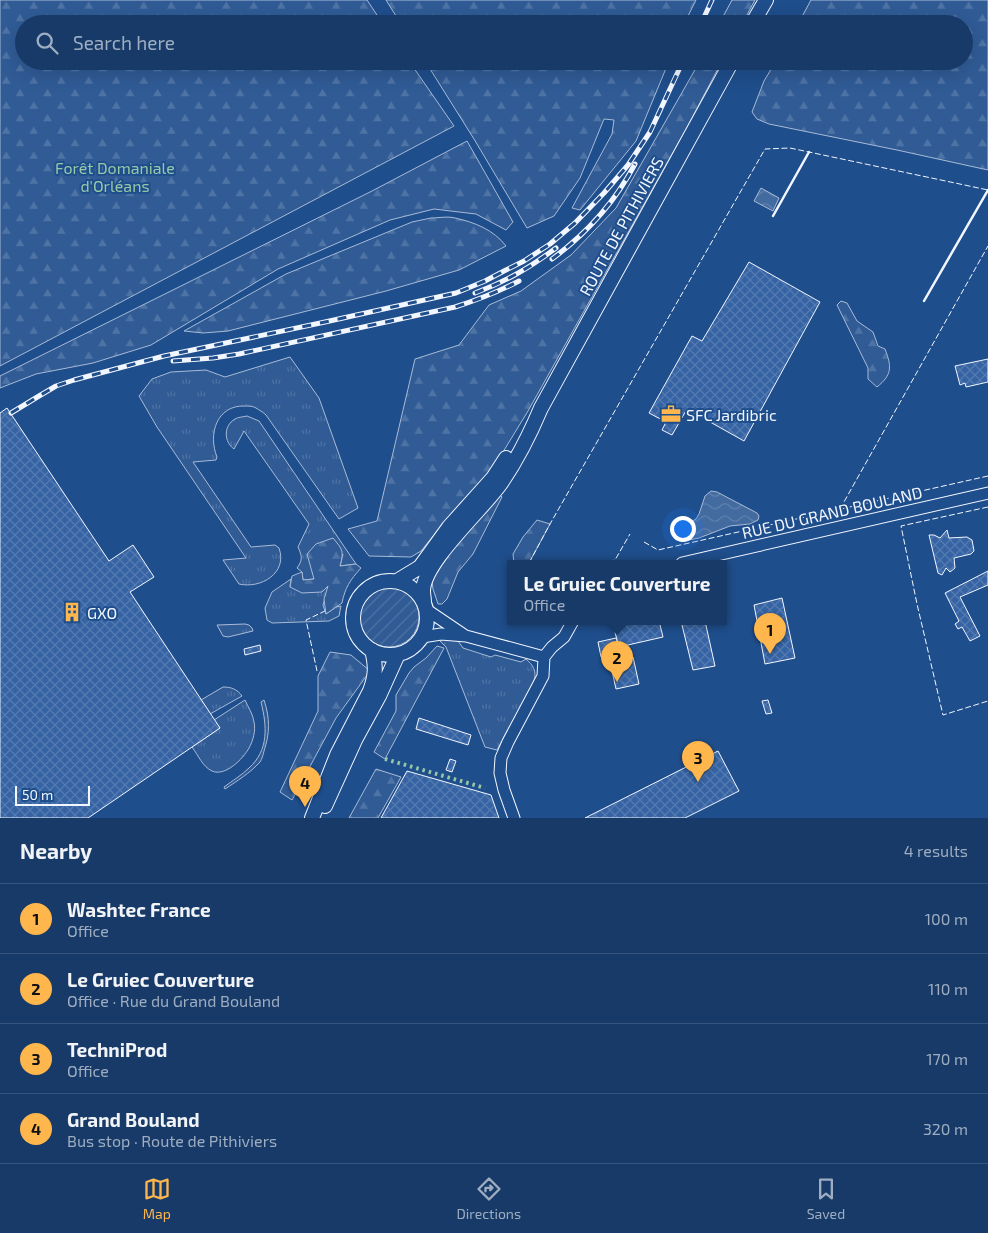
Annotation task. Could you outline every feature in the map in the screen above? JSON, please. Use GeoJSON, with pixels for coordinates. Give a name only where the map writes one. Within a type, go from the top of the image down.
{"type":"FeatureCollection","features":[{"type":"Feature","properties":{"kind":"main road"},"geometry":{"type":"LineString","coordinates":[[757,15],[766,0]]}},
{"type":"Feature","properties":{"kind":"main road","name":"ROUTE DE PITHIVIERS"},"geometry":{"type":"LineString","coordinates":[[425,606],[422,590],[428,573],[456,534],[500,485],[529,436],[541,408],[727,70]]}},
{"type":"Feature","properties":{"kind":"main road","name":"ROUTE DE PITHIVIERS"},"geometry":{"type":"LineString","coordinates":[[397,581],[420,567],[449,528],[493,478],[541,408]]}},
{"type":"Feature","properties":{"kind":"main road"},"geometry":{"type":"LineString","coordinates":[[390,580],[413,588],[420,595],[425,606],[427,624],[422,637],[412,648],[398,654],[380,653],[372,650],[361,640],[354,626],[353,618],[356,603],[364,592],[376,584],[390,580]]}},
{"type":"Feature","properties":{"kind":"main road"},"geometry":{"type":"LineString","coordinates":[[312,818],[337,754],[374,681],[375,664],[372,650]]}},
{"type":"Feature","properties":{"kind":"main road"},"geometry":{"type":"LineString","coordinates":[[319,818],[398,654]]}},
{"type":"Feature","properties":{"kind":"street","name":"RUE DU GRAND BOULAND"},"geometry":{"type":"LineString","coordinates":[[695,560],[988,493]]}},
{"type":"Feature","properties":{"kind":"street"},"geometry":{"type":"LineString","coordinates":[[425,606],[466,636]]}},
{"type":"Feature","properties":{"kind":"street"},"geometry":{"type":"LineString","coordinates":[[514,818],[500,773],[501,758],[543,676],[544,657],[564,637],[571,625]]}},
{"type":"Feature","properties":{"kind":"street"},"geometry":{"type":"LineString","coordinates":[[422,637],[441,634],[466,636],[544,657]]}},
{"type":"Feature","properties":{"kind":"green space","name":"Forêt Domaniale d'Orléans"},"geometry":{"type":"Polygon","coordinates":[[[0,0],[367,0],[377,15],[15,15],[15,70],[415,70],[454,126],[0,366],[0,0]]]}},
{"type":"Feature","properties":{"kind":"green space"},"geometry":{"type":"Polygon","coordinates":[[[386,0],[696,0],[688,15],[395,15],[386,0]]]}},
{"type":"Feature","properties":{"kind":"green space"},"geometry":{"type":"Polygon","coordinates":[[[732,0],[755,0],[747,15],[724,15],[732,0]]]}},
{"type":"Feature","properties":{"kind":"green space"},"geometry":{"type":"Polygon","coordinates":[[[811,0],[988,0],[988,170],[769,124],[757,119],[752,112],[764,81],[771,70],[973,70],[973,15],[803,15],[811,0]]]}},
{"type":"Feature","properties":{"kind":"green space"},"geometry":{"type":"Polygon","coordinates":[[[431,70],[665,70],[636,141],[580,210],[572,208],[612,134],[614,120],[604,119],[580,178],[554,216],[527,228],[431,70]]]}},
{"type":"Feature","properties":{"kind":"green space"},"geometry":{"type":"Polygon","coordinates":[[[695,70],[717,70],[528,411],[492,470],[456,508],[421,551],[411,557],[369,556],[348,529],[377,521],[415,359],[459,345],[489,305],[521,291],[571,255],[616,208],[695,70]]]}},
{"type":"Feature","properties":{"kind":"green space"},"geometry":{"type":"Polygon","coordinates":[[[467,141],[513,222],[506,230],[476,214],[434,209],[390,220],[278,269],[151,345],[93,363],[36,374],[0,388],[0,376],[372,191],[467,141]]]}},
{"type":"Feature","properties":{"kind":"green space"},"geometry":{"type":"Polygon","coordinates":[[[452,217],[476,224],[496,235],[506,246],[459,270],[386,291],[228,331],[203,333],[184,331],[286,274],[412,222],[431,218],[452,217]]]}},
{"type":"Feature","properties":{"kind":"green space"},"geometry":{"type":"Polygon","coordinates":[[[841,301],[847,303],[857,321],[873,332],[878,346],[885,349],[890,366],[886,379],[877,387],[868,379],[868,368],[837,305],[841,301]]]}},
{"type":"Feature","properties":{"kind":"green space"},"geometry":{"type":"Polygon","coordinates":[[[290,357],[319,398],[358,508],[339,519],[266,415],[251,406],[235,407],[227,410],[221,416],[214,431],[216,460],[193,462],[251,547],[275,545],[279,548],[281,557],[280,565],[271,577],[256,584],[239,584],[223,560],[246,558],[157,427],[139,396],[152,379],[171,372],[206,370],[225,377],[290,357]]]}},
{"type":"Feature","properties":{"kind":"green space"},"geometry":{"type":"Polygon","coordinates":[[[247,416],[259,421],[356,564],[340,566],[343,554],[314,579],[303,580],[302,572],[297,568],[301,558],[298,547],[309,524],[244,431],[234,449],[228,442],[226,434],[228,426],[236,418],[247,416]]]}},
{"type":"Feature","properties":{"kind":"green space"},"geometry":{"type":"Polygon","coordinates":[[[498,493],[502,497],[473,554],[458,572],[447,599],[442,604],[438,604],[432,582],[440,563],[498,493]]]}},
{"type":"Feature","properties":{"kind":"green space"},"geometry":{"type":"Polygon","coordinates":[[[537,520],[550,524],[531,560],[514,560],[513,554],[523,537],[537,520]]]}},
{"type":"Feature","properties":{"kind":"green space"},"geometry":{"type":"Polygon","coordinates":[[[333,538],[342,551],[340,566],[356,564],[361,568],[348,584],[342,603],[326,614],[324,599],[328,586],[322,592],[302,593],[290,587],[292,576],[302,572],[303,580],[314,579],[307,554],[316,544],[333,538]]]}},
{"type":"Feature","properties":{"kind":"green space"},"geometry":{"type":"Polygon","coordinates":[[[291,579],[290,587],[329,585],[323,605],[326,614],[341,606],[339,616],[329,621],[272,623],[267,620],[265,608],[272,592],[291,579]]]}},
{"type":"Feature","properties":{"kind":"green space"},"geometry":{"type":"Polygon","coordinates":[[[389,587],[406,592],[414,600],[419,617],[414,634],[406,642],[389,647],[372,642],[364,634],[359,617],[364,600],[372,592],[389,587]]]}},
{"type":"Feature","properties":{"kind":"green space"},"geometry":{"type":"Polygon","coordinates":[[[217,625],[249,625],[253,631],[228,637],[223,636],[217,625]]]}},
{"type":"Feature","properties":{"kind":"green space"},"geometry":{"type":"Polygon","coordinates":[[[439,640],[458,641],[463,648],[491,657],[495,655],[521,662],[526,659],[534,668],[534,681],[497,750],[485,747],[446,647],[439,640]]]}},
{"type":"Feature","properties":{"kind":"green space"},"geometry":{"type":"Polygon","coordinates":[[[437,646],[444,648],[385,759],[374,752],[396,711],[396,695],[414,667],[437,646]]]}},
{"type":"Feature","properties":{"kind":"green space"},"geometry":{"type":"Polygon","coordinates":[[[330,652],[351,655],[370,671],[336,718],[292,800],[280,792],[318,711],[318,676],[330,652]]]}},
{"type":"Feature","properties":{"kind":"green space"},"geometry":{"type":"Polygon","coordinates":[[[223,687],[234,689],[242,696],[210,714],[201,700],[223,687]]]}},
{"type":"Feature","properties":{"kind":"green space"},"geometry":{"type":"Polygon","coordinates":[[[245,700],[255,725],[250,745],[243,757],[233,766],[222,771],[212,771],[203,764],[192,747],[220,728],[214,720],[245,700]]]}},
{"type":"Feature","properties":{"kind":"green space"},"geometry":{"type":"Polygon","coordinates":[[[264,700],[268,726],[261,760],[248,773],[225,789],[224,787],[240,776],[256,761],[260,753],[265,737],[261,702],[264,700]]]}},
{"type":"Feature","properties":{"kind":"green space"},"geometry":{"type":"Polygon","coordinates":[[[376,769],[401,777],[378,818],[349,818],[376,769]]]}},
{"type":"Feature","properties":{"kind":"water"},"geometry":{"type":"Polygon","coordinates":[[[761,188],[779,198],[773,211],[754,201],[761,188]]]}},
{"type":"Feature","properties":{"kind":"water"},"geometry":{"type":"Polygon","coordinates":[[[711,491],[717,492],[757,513],[759,516],[758,520],[750,524],[730,526],[699,538],[689,540],[680,538],[678,529],[696,519],[705,496],[711,491]]]}},
{"type":"Feature","properties":{"kind":"building"},"geometry":{"type":"Polygon","coordinates":[[[749,262],[820,302],[744,441],[687,409],[672,435],[662,430],[666,422],[649,413],[692,336],[702,341],[749,262]]]}},
{"type":"Feature","properties":{"kind":"building"},"geometry":{"type":"Polygon","coordinates":[[[988,359],[988,382],[966,387],[965,383],[960,385],[955,366],[988,359]]]}},
{"type":"Feature","properties":{"kind":"building","name":"GXO"},"geometry":{"type":"Polygon","coordinates":[[[7,408],[109,561],[133,545],[154,577],[130,592],[220,728],[88,818],[0,818],[0,413],[7,408]]]}},
{"type":"Feature","properties":{"kind":"building"},"geometry":{"type":"Polygon","coordinates":[[[947,530],[949,538],[967,537],[972,540],[974,551],[971,554],[954,558],[955,568],[950,572],[946,568],[942,575],[938,573],[929,535],[940,538],[947,530]]]}},
{"type":"Feature","properties":{"kind":"building"},"geometry":{"type":"Polygon","coordinates":[[[988,571],[988,585],[960,597],[980,636],[970,641],[962,627],[958,629],[955,624],[959,621],[945,593],[988,571]]]}},
{"type":"Feature","properties":{"kind":"building"},"geometry":{"type":"Polygon","coordinates":[[[782,598],[795,658],[765,664],[754,605],[782,598]]]}},
{"type":"Feature","properties":{"kind":"building"},"geometry":{"type":"Polygon","coordinates":[[[613,625],[660,625],[663,637],[619,647],[613,625]]]}},
{"type":"Feature","properties":{"kind":"building"},"geometry":{"type":"Polygon","coordinates":[[[682,625],[706,625],[715,666],[693,670],[682,625]]]}},
{"type":"Feature","properties":{"kind":"building"},"geometry":{"type":"Polygon","coordinates":[[[616,638],[619,647],[627,646],[628,651],[601,657],[598,642],[616,638]]]}},
{"type":"Feature","properties":{"kind":"building"},"geometry":{"type":"Polygon","coordinates":[[[260,645],[261,651],[245,655],[244,649],[260,645]]]}},
{"type":"Feature","properties":{"kind":"building"},"geometry":{"type":"Polygon","coordinates":[[[628,651],[630,658],[611,662],[609,655],[628,651]]]}},
{"type":"Feature","properties":{"kind":"building"},"geometry":{"type":"Polygon","coordinates":[[[633,657],[639,684],[616,689],[610,662],[633,657]]]}},
{"type":"Feature","properties":{"kind":"building"},"geometry":{"type":"Polygon","coordinates":[[[768,700],[772,713],[766,714],[762,701],[768,700]]]}},
{"type":"Feature","properties":{"kind":"building"},"geometry":{"type":"Polygon","coordinates":[[[419,718],[471,735],[468,745],[416,729],[419,718]]]}},
{"type":"Feature","properties":{"kind":"building"},"geometry":{"type":"Polygon","coordinates":[[[718,751],[739,791],[685,818],[585,818],[718,751]]]}},
{"type":"Feature","properties":{"kind":"building"},"geometry":{"type":"Polygon","coordinates":[[[450,759],[456,761],[452,772],[446,770],[450,759]]]}},
{"type":"Feature","properties":{"kind":"building"},"geometry":{"type":"Polygon","coordinates":[[[407,771],[491,795],[499,818],[381,818],[407,771]]]}},
{"type":"Feature","properties":{"kind":"railway"},"geometry":{"type":"LineString","coordinates":[[705,15],[712,0]]}},
{"type":"Feature","properties":{"kind":"railway"},"geometry":{"type":"LineString","coordinates":[[11,413],[56,386],[74,380],[164,356],[456,293],[524,261],[550,244],[575,223],[628,165],[650,132],[679,70]]}},
{"type":"Feature","properties":{"kind":"railway"},"geometry":{"type":"LineString","coordinates":[[552,259],[599,216],[635,164]]}},
{"type":"Feature","properties":{"kind":"railway"},"geometry":{"type":"LineString","coordinates":[[475,293],[517,274],[556,248]]}},
{"type":"Feature","properties":{"kind":"railway"},"geometry":{"type":"LineString","coordinates":[[173,361],[239,354],[455,307],[487,296],[519,281]]}},
{"type":"Feature","properties":{"kind":"hedge"},"geometry":{"type":"LineString","coordinates":[[385,759],[485,788]]}},
{"type":"Feature","properties":{"kind":"fence"},"geometry":{"type":"LineString","coordinates":[[531,560],[765,149],[790,148],[988,190]]}},
{"type":"Feature","properties":{"kind":"fence"},"geometry":{"type":"LineString","coordinates":[[840,509],[988,246]]}},
{"type":"Feature","properties":{"kind":"fence"},"geometry":{"type":"LineString","coordinates":[[644,542],[658,550],[988,476]]}},
{"type":"Feature","properties":{"kind":"fence"},"geometry":{"type":"LineString","coordinates":[[988,507],[901,526],[943,715],[988,701]]}},
{"type":"Feature","properties":{"kind":"fence"},"geometry":{"type":"LineString","coordinates":[[615,560],[630,534]]}},
{"type":"Feature","properties":{"kind":"fence"},"geometry":{"type":"LineString","coordinates":[[317,671],[306,620],[325,611]]}},
{"type":"Feature","properties":{"kind":"wall"},"geometry":{"type":"LineString","coordinates":[[773,216],[809,152]]}},
{"type":"Feature","properties":{"kind":"wall"},"geometry":{"type":"LineString","coordinates":[[924,301],[988,190]]}},
{"type":"Feature","properties":{"kind":"place","name":"SFC Jardibric"},"geometry":{"type":"Point","coordinates":[671,414]}},
{"type":"Feature","properties":{"kind":"place","name":"GXO"},"geometry":{"type":"Point","coordinates":[72,612]}},
{"type":"Feature","properties":{"kind":"place","name":"Washtec France"},"geometry":{"type":"Point","coordinates":[770,654]}},
{"type":"Feature","properties":{"kind":"place","name":"Le Gruiec Couverture"},"geometry":{"type":"Point","coordinates":[617,682]}},
{"type":"Feature","properties":{"kind":"place","name":"TechniProd"},"geometry":{"type":"Point","coordinates":[698,782]}},
{"type":"Feature","properties":{"kind":"place","name":"Grand Bouland"},"geometry":{"type":"Point","coordinates":[305,807]}}]}
